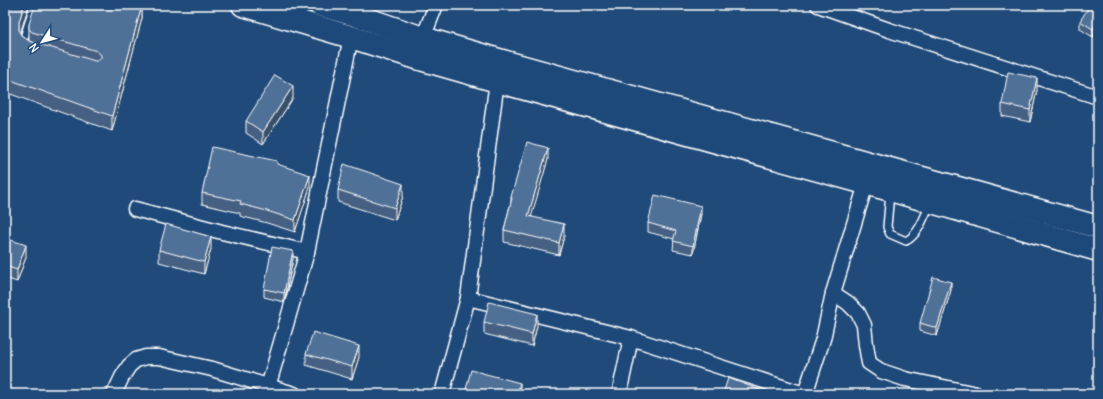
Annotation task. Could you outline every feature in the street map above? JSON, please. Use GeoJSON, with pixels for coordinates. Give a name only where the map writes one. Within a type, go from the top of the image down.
{"type":"FeatureCollection","features":[{"type":"Feature","properties":{"kind":"highway"},"geometry":{"type":"LineString","coordinates":[[243,5],[420,59],[890,190],[1098,250]]}},
{"type":"Feature","properties":{"kind":"highway"},"geometry":{"type":"LineString","coordinates":[[320,5],[423,38],[1098,227]]}},
{"type":"Feature","properties":{"kind":"street"},"geometry":{"type":"LineString","coordinates":[[423,38],[436,5]]}},
{"type":"Feature","properties":{"kind":"street"},"geometry":{"type":"LineString","coordinates":[[818,5],[1098,97]]}},
{"type":"Feature","properties":{"kind":"street"},"geometry":{"type":"LineString","coordinates":[[267,390],[307,252],[352,37]]}},
{"type":"Feature","properties":{"kind":"street"},"geometry":{"type":"LineString","coordinates":[[442,394],[468,298],[497,81]]}},
{"type":"Feature","properties":{"kind":"street"},"geometry":{"type":"LineString","coordinates":[[468,298],[631,338],[804,394],[823,339],[832,293],[866,184]]}},
{"type":"Feature","properties":{"kind":"street"},"geometry":{"type":"LineString","coordinates":[[135,209],[222,232],[307,252]]}},
{"type":"Feature","properties":{"kind":"street"},"geometry":{"type":"LineString","coordinates":[[832,293],[848,303],[858,313],[864,325],[869,363],[881,371],[905,379],[977,394]]}},
{"type":"Feature","properties":{"kind":"street"},"geometry":{"type":"LineString","coordinates":[[619,394],[631,338]]}},
{"type":"Feature","properties":{"kind":"street"},"geometry":{"type":"LineString","coordinates":[[114,394],[129,366],[136,360],[146,357],[159,357],[212,369],[267,390],[294,394]]}},
{"type":"Feature","properties":{"kind":"lane"},"geometry":{"type":"LineString","coordinates":[[30,51],[24,46],[24,38],[34,5]]}},
{"type":"Feature","properties":{"kind":"lane"},"geometry":{"type":"LineString","coordinates":[[890,190],[887,227],[890,234],[906,241],[912,238],[919,228],[931,203]]}},
{"type":"Feature","properties":{"kind":"building"},"geometry":{"type":"Polygon","coordinates":[[[5,5],[24,5],[19,22],[19,31],[21,35],[29,41],[98,61],[101,58],[101,55],[97,51],[32,32],[29,29],[29,24],[35,5],[142,5],[112,116],[5,78],[5,5]]]}},
{"type":"Feature","properties":{"kind":"building"},"geometry":{"type":"Polygon","coordinates":[[[1090,5],[1098,5],[1098,21],[1093,29],[1080,21],[1090,5]]]}},
{"type":"Feature","properties":{"kind":"building"},"geometry":{"type":"Polygon","coordinates":[[[1008,72],[1037,78],[1030,110],[1002,104],[1008,72]]]}},
{"type":"Feature","properties":{"kind":"building"},"geometry":{"type":"Polygon","coordinates":[[[275,75],[293,86],[263,132],[246,121],[275,75]]]}},
{"type":"Feature","properties":{"kind":"building"},"geometry":{"type":"Polygon","coordinates":[[[527,142],[548,148],[528,216],[564,224],[559,243],[504,230],[511,197],[527,142]]]}},
{"type":"Feature","properties":{"kind":"building"},"geometry":{"type":"Polygon","coordinates":[[[212,147],[277,161],[277,164],[310,175],[295,220],[240,204],[241,201],[202,193],[212,147]]]}},
{"type":"Feature","properties":{"kind":"building"},"geometry":{"type":"Polygon","coordinates":[[[344,164],[403,184],[395,208],[338,190],[344,164]]]}},
{"type":"Feature","properties":{"kind":"building"},"geometry":{"type":"Polygon","coordinates":[[[655,195],[701,206],[693,246],[673,241],[676,231],[648,223],[655,195]]]}},
{"type":"Feature","properties":{"kind":"building"},"geometry":{"type":"Polygon","coordinates":[[[166,224],[211,237],[204,262],[159,250],[166,224]]]}},
{"type":"Feature","properties":{"kind":"building"},"geometry":{"type":"Polygon","coordinates":[[[5,238],[26,245],[17,270],[5,266],[5,238]]]}},
{"type":"Feature","properties":{"kind":"building"},"geometry":{"type":"Polygon","coordinates":[[[272,247],[293,251],[284,293],[264,289],[272,247]]]}},
{"type":"Feature","properties":{"kind":"building"},"geometry":{"type":"Polygon","coordinates":[[[933,277],[951,282],[937,328],[920,323],[933,277]]]}},
{"type":"Feature","properties":{"kind":"building"},"geometry":{"type":"Polygon","coordinates":[[[489,302],[537,314],[532,334],[484,322],[489,302]]]}},
{"type":"Feature","properties":{"kind":"building"},"geometry":{"type":"Polygon","coordinates":[[[313,332],[359,346],[352,367],[306,354],[313,332]]]}},
{"type":"Feature","properties":{"kind":"building"},"geometry":{"type":"Polygon","coordinates":[[[471,370],[520,383],[517,394],[465,393],[471,370]]]}},
{"type":"Feature","properties":{"kind":"building"},"geometry":{"type":"Polygon","coordinates":[[[728,378],[771,394],[723,394],[728,378]]]}}]}
